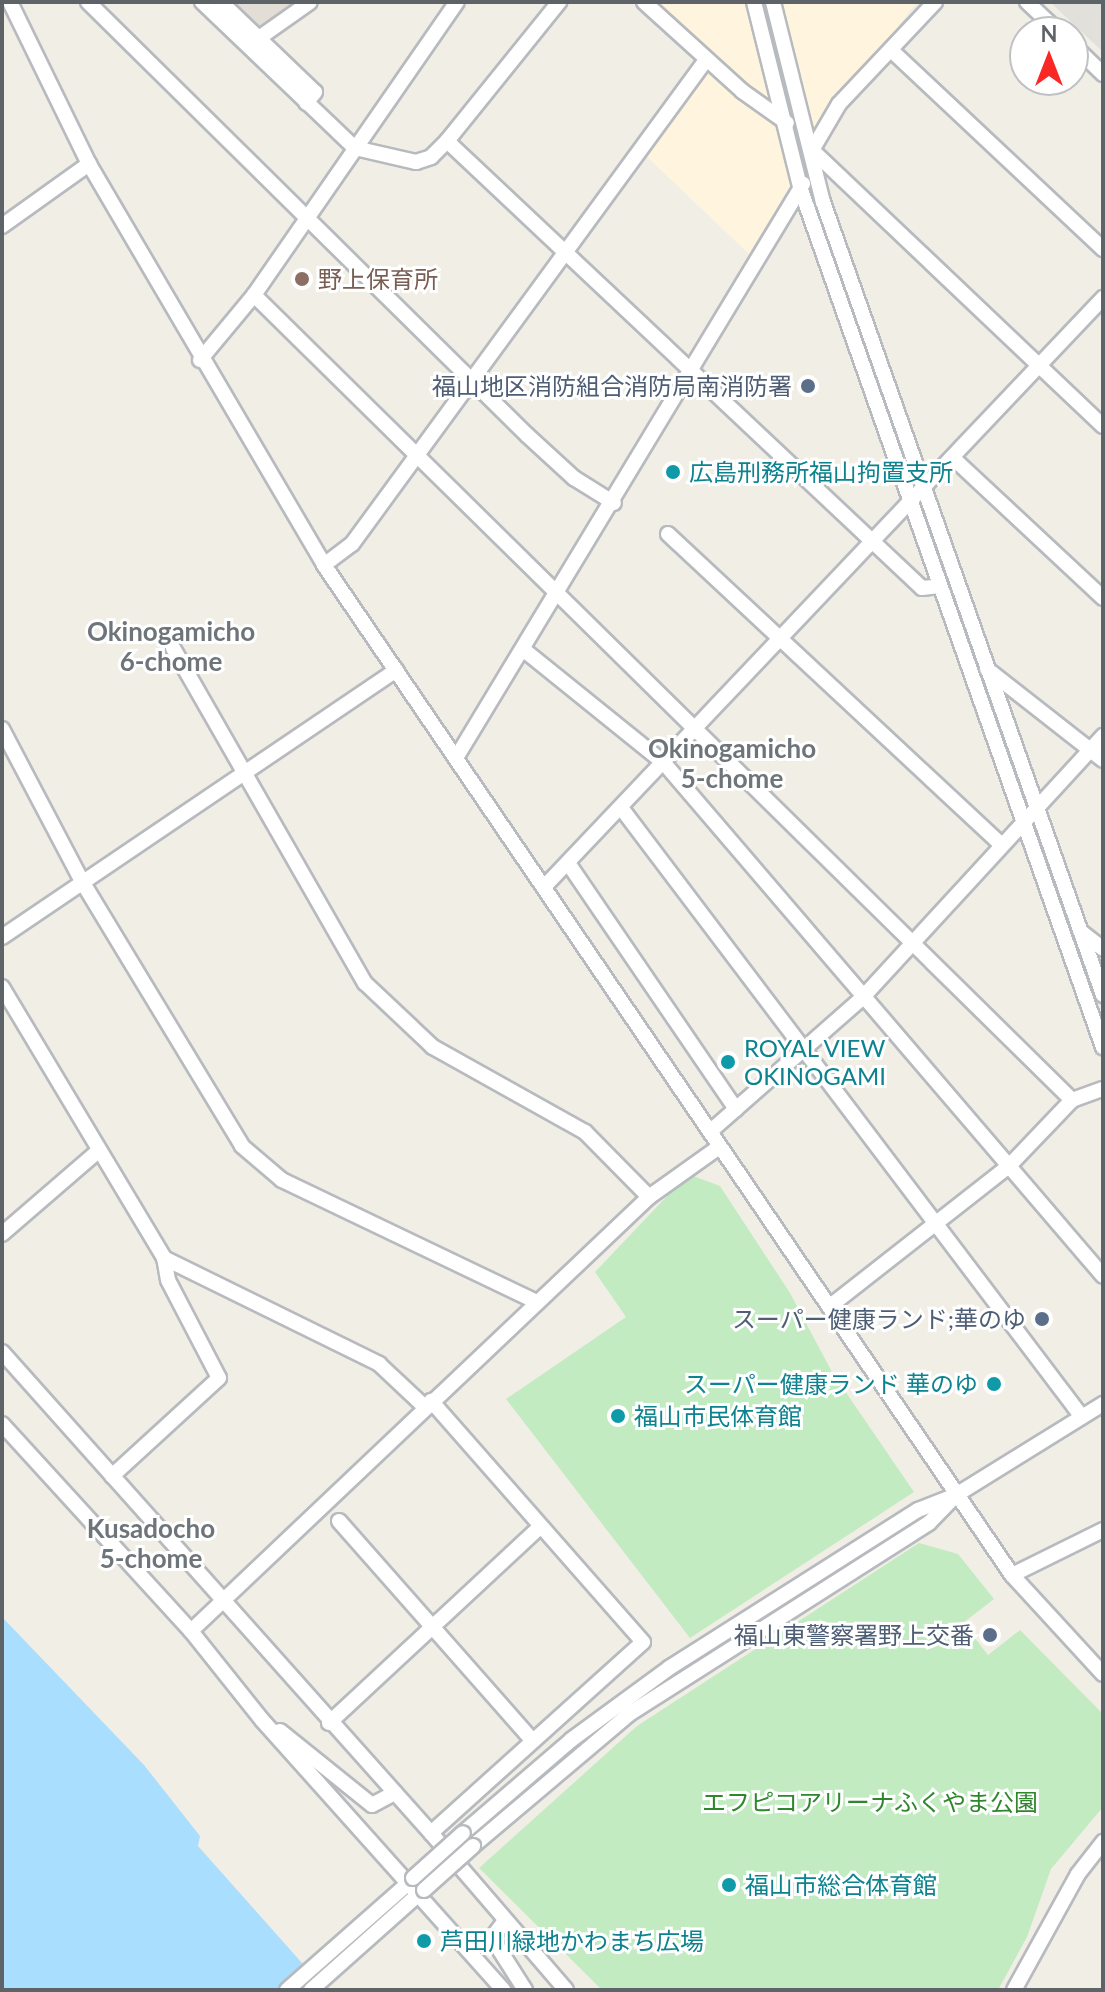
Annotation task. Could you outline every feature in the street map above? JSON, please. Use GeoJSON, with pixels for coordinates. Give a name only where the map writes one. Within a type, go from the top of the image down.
{"type":"FeatureCollection","features":[{"type":"Feature","properties":{"kind":"street"},"geometry":{"type":"LineString","coordinates":[[10,2],[89,164],[200,360],[324,565],[713,1129],[719,1147],[1012,1575],[1103,1674]]}},
{"type":"Feature","properties":{"kind":"street"},"geometry":{"type":"LineString","coordinates":[[88,2],[471,381],[574,478],[614,503]]}},
{"type":"Feature","properties":{"kind":"street"},"geometry":{"type":"LineString","coordinates":[[202,2],[355,148],[416,162],[431,157],[447,141],[559,2]]}},
{"type":"Feature","properties":{"kind":"street"},"geometry":{"type":"LineString","coordinates":[[221,2],[315,92],[306,103]]}},
{"type":"Feature","properties":{"kind":"street"},"geometry":{"type":"LineString","coordinates":[[259,38],[310,2]]}},
{"type":"Feature","properties":{"kind":"street"},"geometry":{"type":"LineString","coordinates":[[200,360],[254,295],[457,2]]}},
{"type":"Feature","properties":{"kind":"street"},"geometry":{"type":"LineString","coordinates":[[644,2],[706,60],[786,122],[1103,426]]}},
{"type":"Feature","properties":{"kind":"street"},"geometry":{"type":"LineString","coordinates":[[754,2],[801,190],[1103,1047]]}},
{"type":"Feature","properties":{"kind":"street"},"geometry":{"type":"LineString","coordinates":[[773,2],[823,202],[1103,995]]}},
{"type":"Feature","properties":{"kind":"street"},"geometry":{"type":"LineString","coordinates":[[456,758],[693,373],[801,190],[812,150],[839,104],[935,2]]}},
{"type":"Feature","properties":{"kind":"street"},"geometry":{"type":"LineString","coordinates":[[1027,2],[1042,16]]}},
{"type":"Feature","properties":{"kind":"street"},"geometry":{"type":"LineString","coordinates":[[891,50],[1103,249]]}},
{"type":"Feature","properties":{"kind":"street"},"geometry":{"type":"LineString","coordinates":[[324,565],[352,544],[706,60]]}},
{"type":"Feature","properties":{"kind":"street"},"geometry":{"type":"LineString","coordinates":[[447,141],[872,543],[922,588],[940,586]]}},
{"type":"Feature","properties":{"kind":"street"},"geometry":{"type":"LineString","coordinates":[[2,226],[89,164]]}},
{"type":"Feature","properties":{"kind":"street"},"geometry":{"type":"LineString","coordinates":[[254,295],[1072,1100]]}},
{"type":"Feature","properties":{"kind":"street"},"geometry":{"type":"LineString","coordinates":[[545,886],[622,809],[1103,298]]}},
{"type":"Feature","properties":{"kind":"street"},"geometry":{"type":"LineString","coordinates":[[953,458],[1103,598]]}},
{"type":"Feature","properties":{"kind":"street"},"geometry":{"type":"LineString","coordinates":[[668,534],[1002,845]]}},
{"type":"Feature","properties":{"kind":"street"},"geometry":{"type":"LineString","coordinates":[[173,648],[365,983],[399,1020],[433,1047],[585,1132],[649,1197]]}},
{"type":"Feature","properties":{"kind":"street"},"geometry":{"type":"LineString","coordinates":[[524,650],[664,763],[1103,1276]]}},
{"type":"Feature","properties":{"kind":"street"},"geometry":{"type":"LineString","coordinates":[[987,669],[1103,760]]}},
{"type":"Feature","properties":{"kind":"street"},"geometry":{"type":"LineString","coordinates":[[2,937],[396,670]]}},
{"type":"Feature","properties":{"kind":"street"},"geometry":{"type":"LineString","coordinates":[[2,729],[83,883],[225,1121],[258,1162],[282,1180],[537,1302]]}},
{"type":"Feature","properties":{"kind":"street"},"geometry":{"type":"LineString","coordinates":[[713,1129],[863,997],[1103,736]]}},
{"type":"Feature","properties":{"kind":"street"},"geometry":{"type":"LineString","coordinates":[[622,809],[1082,1417]]}},
{"type":"Feature","properties":{"kind":"street"},"geometry":{"type":"LineString","coordinates":[[568,863],[736,1109]]}},
{"type":"Feature","properties":{"kind":"street"},"geometry":{"type":"LineString","coordinates":[[1080,930],[1103,949]]}},
{"type":"Feature","properties":{"kind":"street"},"geometry":{"type":"LineString","coordinates":[[2,987],[164,1258],[168,1280],[219,1378],[112,1476]]}},
{"type":"Feature","properties":{"kind":"street"},"geometry":{"type":"LineString","coordinates":[[829,1307],[1009,1166],[1072,1100],[1103,1089]]}},
{"type":"Feature","properties":{"kind":"street"},"geometry":{"type":"LineString","coordinates":[[191,1631],[649,1197],[719,1147]]}},
{"type":"Feature","properties":{"kind":"street"},"geometry":{"type":"LineString","coordinates":[[2,1234],[98,1151]]}},
{"type":"Feature","properties":{"kind":"street"},"geometry":{"type":"LineString","coordinates":[[164,1258],[379,1364],[428,1404],[643,1642],[431,1833]]}},
{"type":"Feature","properties":{"kind":"street"},"geometry":{"type":"LineString","coordinates":[[2,1352],[329,1723],[431,1833],[504,1922],[566,1990]]}},
{"type":"Feature","properties":{"kind":"street"},"geometry":{"type":"LineString","coordinates":[[311,1990],[410,1892],[463,1833],[620,1702],[918,1510],[956,1495],[1103,1404]]}},
{"type":"Feature","properties":{"kind":"street"},"geometry":{"type":"LineString","coordinates":[[2,1424],[191,1631],[262,1720],[410,1892],[503,1990]]}},
{"type":"Feature","properties":{"kind":"street"},"geometry":{"type":"LineString","coordinates":[[287,1990],[473,1846],[629,1714],[929,1523],[956,1495]]}},
{"type":"Feature","properties":{"kind":"street"},"geometry":{"type":"LineString","coordinates":[[339,1521],[533,1741]]}},
{"type":"Feature","properties":{"kind":"street"},"geometry":{"type":"LineString","coordinates":[[329,1723],[540,1527]]}},
{"type":"Feature","properties":{"kind":"street"},"geometry":{"type":"LineString","coordinates":[[1012,1575],[1103,1530]]}},
{"type":"Feature","properties":{"kind":"street"},"geometry":{"type":"LineString","coordinates":[[262,1720],[372,1805],[395,1793]]}},
{"type":"Feature","properties":{"kind":"street"},"geometry":{"type":"LineString","coordinates":[[1014,1990],[1078,1874],[1103,1842]]}},
{"type":"Feature","properties":{"kind":"street"},"geometry":{"type":"LineString","coordinates":[[504,1922],[492,1938],[525,1990]]}},
{"type":"Feature","properties":{"kind":"shaded area"},"geometry":{"type":"Polygon","coordinates":[[[230,2],[298,2],[259,30],[230,2]]]}},
{"type":"Feature","properties":{"kind":"shaded area"},"geometry":{"type":"Polygon","coordinates":[[[638,2],[917,2],[845,95],[749,254],[644,154],[707,69],[638,2]]]}},
{"type":"Feature","properties":{"kind":"shaded area"},"geometry":{"type":"Polygon","coordinates":[[[1050,2],[1103,2],[1103,52],[1089,39],[1089,16],[1065,16],[1050,2]]]}},
{"type":"Feature","properties":{"kind":"green space"},"geometry":{"type":"Polygon","coordinates":[[[688,1174],[720,1186],[790,1293],[832,1372],[914,1492],[690,1638],[506,1399],[626,1317],[595,1272],[688,1174]]]}},
{"type":"Feature","properties":{"kind":"green space","name":"エフピコアリーナふくやま公園"},"geometry":{"type":"Polygon","coordinates":[[[919,1543],[958,1554],[994,1599],[963,1623],[988,1655],[1020,1630],[1103,1714],[1103,1807],[1051,1869],[1027,1937],[998,1990],[602,1990],[479,1868],[637,1726],[919,1543]]]}},
{"type":"Feature","properties":{"kind":"water"},"geometry":{"type":"Polygon","coordinates":[[[2,1617],[144,1765],[200,1836],[198,1846],[326,1990],[2,1990],[2,1617]]]}},
{"type":"Feature","properties":{"kind":"place","name":"野上保育所"},"geometry":{"type":"Point","coordinates":[302,279]}},
{"type":"Feature","properties":{"kind":"place","name":"福山地区消防組合消防局南消防署"},"geometry":{"type":"Point","coordinates":[808,386]}},
{"type":"Feature","properties":{"kind":"place","name":"広島刑務所福山拘置支所"},"geometry":{"type":"Point","coordinates":[673,472]}},
{"type":"Feature","properties":{"kind":"place","name":"ROYAL VIEW OKINOGAMI"},"geometry":{"type":"Point","coordinates":[728,1062]}},
{"type":"Feature","properties":{"kind":"place","name":"スーパー健康ランド;華のゆ"},"geometry":{"type":"Point","coordinates":[1042,1319]}},
{"type":"Feature","properties":{"kind":"place","name":"スーパー健康ランド 華のゆ"},"geometry":{"type":"Point","coordinates":[994,1384]}},
{"type":"Feature","properties":{"kind":"place","name":"福山市民体育館"},"geometry":{"type":"Point","coordinates":[618,1416]}},
{"type":"Feature","properties":{"kind":"place","name":"福山東警察署野上交番"},"geometry":{"type":"Point","coordinates":[990,1635]}},
{"type":"Feature","properties":{"kind":"place","name":"福山市総合体育館"},"geometry":{"type":"Point","coordinates":[729,1885]}},
{"type":"Feature","properties":{"kind":"place","name":"芦田川緑地かわまち広場"},"geometry":{"type":"Point","coordinates":[424,1941]}},
{"type":"Feature","properties":{"kind":"district","name":"Okinogamicho 6-chome"},"geometry":{"type":"Point","coordinates":[171,647]}},
{"type":"Feature","properties":{"kind":"district","name":"Okinogamicho 5-chome"},"geometry":{"type":"Point","coordinates":[732,764]}},
{"type":"Feature","properties":{"kind":"district","name":"Kusadocho 5-chome"},"geometry":{"type":"Point","coordinates":[151,1544]}}]}
